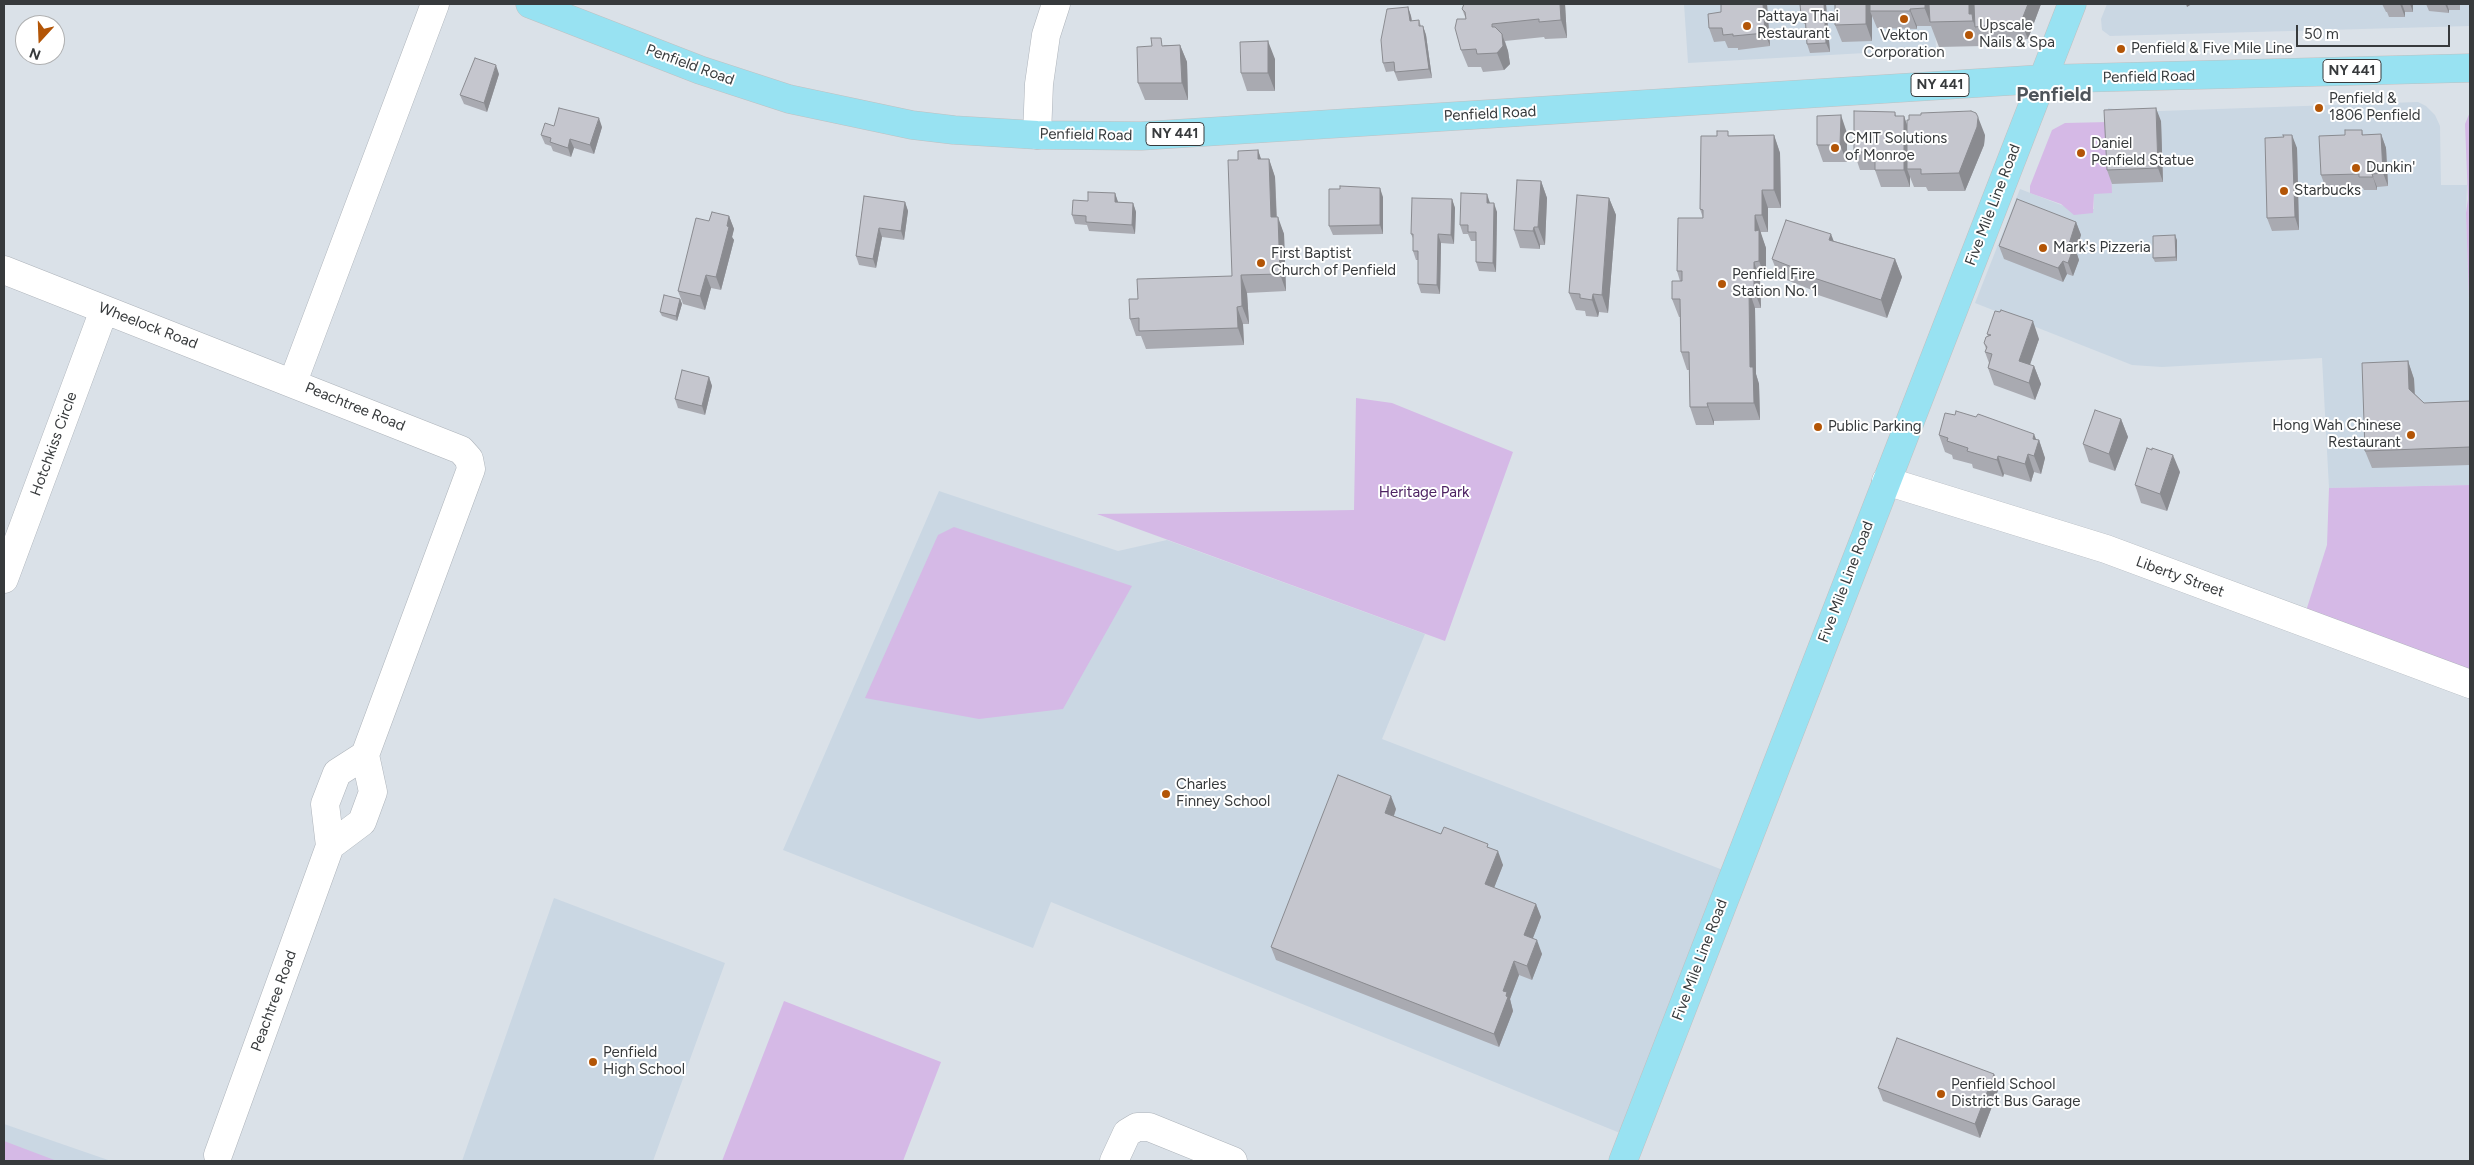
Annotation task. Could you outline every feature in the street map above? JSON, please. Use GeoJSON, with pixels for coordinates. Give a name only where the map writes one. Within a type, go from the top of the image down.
{"type":"FeatureCollection","features":[{"type":"Feature","properties":{"kind":"main road","name":"Penfield Road"},"geometry":{"type":"LineString","coordinates":[[530,4],[700,70],[789,99],[912,126],[1037,135],[1141,136],[2042,79],[2470,68]]}},
{"type":"Feature","properties":{"kind":"main road","name":"Five Mile Line Road"},"geometry":{"type":"LineString","coordinates":[[1623,1161],[2072,4]]}},
{"type":"Feature","properties":{"kind":"street","name":"Peachtree Road"},"geometry":{"type":"LineString","coordinates":[[218,1156],[330,846],[325,804],[337,773],[365,754],[472,469],[469,459],[462,450],[293,382],[435,4]]}},
{"type":"Feature","properties":{"kind":"street"},"geometry":{"type":"LineString","coordinates":[[1037,135],[1040,74],[1046,36],[1056,4]]}},
{"type":"Feature","properties":{"kind":"street","name":"Wheelock Road"},"geometry":{"type":"LineString","coordinates":[[4,270],[293,382]]}},
{"type":"Feature","properties":{"kind":"street","name":"Hotchkiss Circle"},"geometry":{"type":"LineString","coordinates":[[4,579],[104,310]]}},
{"type":"Feature","properties":{"kind":"street","name":"Liberty Street"},"geometry":{"type":"LineString","coordinates":[[1886,481],[2106,549],[2470,684]]}},
{"type":"Feature","properties":{"kind":"street"},"geometry":{"type":"LineString","coordinates":[[330,846],[362,822],[373,792],[365,754]]}},
{"type":"Feature","properties":{"kind":"street"},"geometry":{"type":"LineString","coordinates":[[1114,1161],[1127,1133],[1137,1127],[1149,1127],[1233,1161]]}},
{"type":"Feature","properties":{"kind":"shaded area"},"geometry":{"type":"Polygon","coordinates":[[[1684,4],[1934,4],[1936,49],[1688,63],[1684,4]]]}},
{"type":"Feature","properties":{"kind":"shaded area"},"geometry":{"type":"Polygon","coordinates":[[[2107,4],[2470,4],[2470,26],[2110,36],[2102,30],[2101,19],[2107,4]]]}},
{"type":"Feature","properties":{"kind":"shaded area"},"geometry":{"type":"Polygon","coordinates":[[[2418,102],[2426,106],[2435,115],[2440,126],[2441,185],[2467,185],[2466,213],[2470,328],[2470,485],[2329,488],[2322,358],[2162,367],[2132,365],[1975,303],[2020,189],[2069,208],[2094,209],[2094,194],[2109,122],[2108,108],[2132,112],[2418,102]]]}},
{"type":"Feature","properties":{"kind":"shaded area","name":"Charles Finney School"},"geometry":{"type":"Polygon","coordinates":[[[939,491],[1118,551],[1167,540],[1425,634],[1382,739],[1723,870],[1620,1133],[1051,902],[1033,948],[783,850],[939,491]]]}},
{"type":"Feature","properties":{"kind":"shaded area","name":"Penfield High School"},"geometry":{"type":"Polygon","coordinates":[[[554,898],[725,963],[653,1161],[462,1161],[554,898]]]}},
{"type":"Feature","properties":{"kind":"shaded area"},"geometry":{"type":"Polygon","coordinates":[[[4,1124],[111,1161],[4,1161],[4,1124]]]}},
{"type":"Feature","properties":{"kind":"green space"},"geometry":{"type":"Polygon","coordinates":[[[2470,112],[2470,328],[2465,124],[2470,112]]]}},
{"type":"Feature","properties":{"kind":"green space"},"geometry":{"type":"Polygon","coordinates":[[[2109,122],[2112,193],[2094,194],[2093,213],[2074,215],[2061,204],[2030,193],[2030,186],[2052,130],[2065,123],[2109,122]]]}},
{"type":"Feature","properties":{"kind":"green space","name":"Heritage Park"},"geometry":{"type":"Polygon","coordinates":[[[1356,398],[1392,403],[1513,452],[1445,641],[1097,514],[1354,510],[1356,398]]]}},
{"type":"Feature","properties":{"kind":"green space"},"geometry":{"type":"Polygon","coordinates":[[[2470,485],[2470,675],[2306,611],[2327,545],[2329,488],[2470,485]]]}},
{"type":"Feature","properties":{"kind":"green space"},"geometry":{"type":"Polygon","coordinates":[[[954,527],[1132,586],[1063,709],[979,719],[865,698],[938,535],[954,527]]]}},
{"type":"Feature","properties":{"kind":"green space"},"geometry":{"type":"Polygon","coordinates":[[[784,1001],[941,1062],[903,1161],[722,1161],[784,1001]]]}},
{"type":"Feature","properties":{"kind":"green space"},"geometry":{"type":"Polygon","coordinates":[[[4,1141],[57,1161],[4,1161],[4,1141]]]}},
{"type":"Feature","properties":{"kind":"building"},"geometry":{"type":"Polygon","coordinates":[[[1464,4],[1560,4],[1561,20],[1539,22],[1539,19],[1492,24],[1492,27],[1495,27],[1502,34],[1503,46],[1497,53],[1477,54],[1476,49],[1461,50],[1455,28],[1457,19],[1466,19],[1465,12],[1462,9],[1464,4]]]}},
{"type":"Feature","properties":{"kind":"building"},"geometry":{"type":"Polygon","coordinates":[[[1721,4],[1763,4],[1765,33],[1733,36],[1733,34],[1723,35],[1722,28],[1709,28],[1708,14],[1721,12],[1721,4]]]}},
{"type":"Feature","properties":{"kind":"building"},"geometry":{"type":"Polygon","coordinates":[[[1800,4],[1824,4],[1826,43],[1807,44],[1805,15],[1801,15],[1800,4]]]}},
{"type":"Feature","properties":{"kind":"building"},"geometry":{"type":"Polygon","coordinates":[[[1835,4],[1866,4],[1866,24],[1835,25],[1835,4]]]}},
{"type":"Feature","properties":{"kind":"building"},"geometry":{"type":"Polygon","coordinates":[[[1870,4],[1925,4],[1925,8],[1910,9],[1910,11],[1870,11],[1870,4]]]}},
{"type":"Feature","properties":{"kind":"building"},"geometry":{"type":"Polygon","coordinates":[[[1929,4],[1969,4],[1969,14],[1972,14],[1973,21],[1930,22],[1929,4]]]}},
{"type":"Feature","properties":{"kind":"building"},"geometry":{"type":"Polygon","coordinates":[[[1974,4],[2028,4],[2021,22],[1975,27],[1974,4]]]}},
{"type":"Feature","properties":{"kind":"building"},"geometry":{"type":"Polygon","coordinates":[[[1408,7],[1410,21],[1419,20],[1419,26],[1423,26],[1429,69],[1395,72],[1394,62],[1383,63],[1381,40],[1387,9],[1408,7]]]}},
{"type":"Feature","properties":{"kind":"building"},"geometry":{"type":"Polygon","coordinates":[[[1151,38],[1161,38],[1162,46],[1180,45],[1182,83],[1138,83],[1137,47],[1152,46],[1151,38]]]}},
{"type":"Feature","properties":{"kind":"building"},"geometry":{"type":"Polygon","coordinates":[[[1268,41],[1268,73],[1241,73],[1240,42],[1268,41]]]}},
{"type":"Feature","properties":{"kind":"building"},"geometry":{"type":"Polygon","coordinates":[[[475,58],[496,65],[484,103],[460,95],[475,58]]]}},
{"type":"Feature","properties":{"kind":"building"},"geometry":{"type":"Polygon","coordinates":[[[559,108],[599,118],[590,145],[570,139],[568,148],[550,142],[551,138],[541,135],[545,123],[554,126],[559,108]]]}},
{"type":"Feature","properties":{"kind":"building"},"geometry":{"type":"Polygon","coordinates":[[[2156,108],[2158,168],[2107,170],[2104,110],[2156,108]]]}},
{"type":"Feature","properties":{"kind":"building"},"geometry":{"type":"Polygon","coordinates":[[[1854,111],[1895,112],[1895,116],[1904,116],[1904,170],[1875,170],[1875,152],[1854,152],[1854,111]]]}},
{"type":"Feature","properties":{"kind":"building"},"geometry":{"type":"Polygon","coordinates":[[[1971,111],[1976,113],[1978,117],[1977,127],[1959,173],[1921,174],[1921,169],[1907,169],[1907,120],[1909,120],[1909,115],[1971,111]]]}},
{"type":"Feature","properties":{"kind":"building"},"geometry":{"type":"Polygon","coordinates":[[[1841,115],[1840,145],[1817,145],[1817,116],[1841,115]]]}},
{"type":"Feature","properties":{"kind":"building","name":"Dunkin'"},"geometry":{"type":"Polygon","coordinates":[[[2345,130],[2362,130],[2362,135],[2381,134],[2383,173],[2372,174],[2373,177],[2359,177],[2359,174],[2321,175],[2319,136],[2345,135],[2345,130]]]}},
{"type":"Feature","properties":{"kind":"building","name":"Penfield Fire Station No. 1"},"geometry":{"type":"Polygon","coordinates":[[[1717,131],[1728,131],[1728,136],[1774,135],[1774,190],[1762,190],[1762,215],[1755,215],[1755,231],[1759,230],[1759,261],[1754,262],[1754,290],[1749,290],[1750,367],[1753,367],[1754,403],[1707,403],[1708,407],[1690,407],[1689,352],[1681,352],[1680,299],[1672,299],[1672,281],[1682,281],[1682,271],[1677,271],[1678,218],[1703,218],[1703,210],[1700,209],[1701,136],[1717,136],[1717,131]]]}},
{"type":"Feature","properties":{"kind":"building","name":"Starbucks"},"geometry":{"type":"Polygon","coordinates":[[[2283,135],[2292,135],[2295,217],[2267,218],[2265,138],[2284,137],[2283,135]]]}},
{"type":"Feature","properties":{"kind":"building","name":"First Baptist Church of Penfield"},"geometry":{"type":"Polygon","coordinates":[[[1258,150],[1258,159],[1269,159],[1271,217],[1278,217],[1280,274],[1241,275],[1242,306],[1237,307],[1238,328],[1139,331],[1139,318],[1130,319],[1129,299],[1138,299],[1137,279],[1232,276],[1228,160],[1238,160],[1238,151],[1258,150]]]}},
{"type":"Feature","properties":{"kind":"building"},"geometry":{"type":"Polygon","coordinates":[[[1517,180],[1541,181],[1538,227],[1534,227],[1533,231],[1514,230],[1517,180]]]}},
{"type":"Feature","properties":{"kind":"building"},"geometry":{"type":"Polygon","coordinates":[[[1340,186],[1380,188],[1380,225],[1329,226],[1329,189],[1340,189],[1340,186]]]}},
{"type":"Feature","properties":{"kind":"building"},"geometry":{"type":"Polygon","coordinates":[[[1088,192],[1115,193],[1115,202],[1133,203],[1132,225],[1086,222],[1086,216],[1072,215],[1073,200],[1088,201],[1088,192]]]}},
{"type":"Feature","properties":{"kind":"building"},"geometry":{"type":"Polygon","coordinates":[[[1461,193],[1487,194],[1487,203],[1494,203],[1493,263],[1476,262],[1476,232],[1468,232],[1468,225],[1460,225],[1461,193]]]}},
{"type":"Feature","properties":{"kind":"building"},"geometry":{"type":"Polygon","coordinates":[[[1577,195],[1609,198],[1602,295],[1593,294],[1592,300],[1580,298],[1580,294],[1569,293],[1577,195]]]}},
{"type":"Feature","properties":{"kind":"building"},"geometry":{"type":"Polygon","coordinates":[[[864,196],[905,202],[901,231],[879,228],[873,259],[856,256],[864,196]]]}},
{"type":"Feature","properties":{"kind":"building"},"geometry":{"type":"Polygon","coordinates":[[[1412,198],[1452,199],[1451,235],[1438,234],[1437,285],[1418,284],[1418,251],[1413,251],[1413,234],[1411,234],[1412,198]]]}},
{"type":"Feature","properties":{"kind":"building","name":"Mark's Pizzeria"},"geometry":{"type":"Polygon","coordinates":[[[2017,199],[2076,222],[2069,244],[2074,246],[2068,263],[2063,261],[2058,268],[1999,246],[2017,199]]]}},
{"type":"Feature","properties":{"kind":"building"},"geometry":{"type":"Polygon","coordinates":[[[712,212],[729,216],[727,226],[729,227],[716,277],[706,275],[700,296],[678,291],[696,218],[709,221],[712,212]]]}},
{"type":"Feature","properties":{"kind":"building"},"geometry":{"type":"Polygon","coordinates":[[[1786,220],[1831,234],[1829,240],[1895,259],[1881,300],[1811,277],[1812,275],[1772,259],[1786,220]]]}},
{"type":"Feature","properties":{"kind":"building"},"geometry":{"type":"Polygon","coordinates":[[[2175,235],[2176,257],[2153,258],[2153,236],[2175,235]]]}},
{"type":"Feature","properties":{"kind":"building"},"geometry":{"type":"Polygon","coordinates":[[[664,295],[680,299],[676,316],[660,312],[664,295]]]}},
{"type":"Feature","properties":{"kind":"building"},"geometry":{"type":"Polygon","coordinates":[[[2001,310],[2033,321],[2019,361],[2034,366],[2029,383],[1988,368],[1992,354],[1985,352],[1987,347],[1984,343],[1986,337],[1991,335],[1987,334],[1995,311],[2000,312],[2001,310]]]}},
{"type":"Feature","properties":{"kind":"building"},"geometry":{"type":"Polygon","coordinates":[[[2408,361],[2409,389],[2424,403],[2470,401],[2470,447],[2365,451],[2362,363],[2408,361]]]}},
{"type":"Feature","properties":{"kind":"building"},"geometry":{"type":"Polygon","coordinates":[[[682,370],[709,377],[702,406],[675,399],[682,370]]]}},
{"type":"Feature","properties":{"kind":"building"},"geometry":{"type":"Polygon","coordinates":[[[2095,410],[2121,419],[2109,454],[2083,444],[2095,410]]]}},
{"type":"Feature","properties":{"kind":"building"},"geometry":{"type":"Polygon","coordinates":[[[1956,411],[1976,417],[1978,414],[2034,434],[2033,439],[2039,440],[2034,456],[2028,454],[2025,464],[1998,456],[1997,460],[1967,451],[1968,448],[1947,441],[1948,438],[1939,435],[1945,413],[1955,415],[1956,411]]]}},
{"type":"Feature","properties":{"kind":"building"},"geometry":{"type":"Polygon","coordinates":[[[2147,448],[2173,455],[2160,494],[2135,485],[2147,448]]]}},
{"type":"Feature","properties":{"kind":"building"},"geometry":{"type":"Polygon","coordinates":[[[1338,775],[1391,796],[1385,813],[1441,834],[1444,827],[1488,844],[1487,847],[1498,851],[1485,884],[1536,904],[1524,935],[1537,940],[1527,966],[1514,961],[1503,991],[1507,992],[1506,996],[1508,997],[1494,1034],[1271,947],[1338,775]]]}},
{"type":"Feature","properties":{"kind":"building","name":"Penfield School District Bus Garage"},"geometry":{"type":"Polygon","coordinates":[[[1897,1038],[1994,1074],[1975,1124],[1878,1088],[1897,1038]]]}},
{"type":"Feature","properties":{"kind":"place","name":"Vekton Corporation"},"geometry":{"type":"Point","coordinates":[1904,19]}},
{"type":"Feature","properties":{"kind":"place","name":"Pattaya Thai Restaurant"},"geometry":{"type":"Point","coordinates":[1747,26]}},
{"type":"Feature","properties":{"kind":"place","name":"Upscale Nails & Spa"},"geometry":{"type":"Point","coordinates":[1969,35]}},
{"type":"Feature","properties":{"kind":"place","name":"Penfield & Five Mile Line"},"geometry":{"type":"Point","coordinates":[2121,49]}},
{"type":"Feature","properties":{"kind":"place","name":"Penfield & 1806 Penfield"},"geometry":{"type":"Point","coordinates":[2319,108]}},
{"type":"Feature","properties":{"kind":"place","name":"CMIT Solutions of Monroe"},"geometry":{"type":"Point","coordinates":[1835,148]}},
{"type":"Feature","properties":{"kind":"place","name":"Daniel Penfield Statue"},"geometry":{"type":"Point","coordinates":[2081,153]}},
{"type":"Feature","properties":{"kind":"place","name":"Dunkin'"},"geometry":{"type":"Point","coordinates":[2356,168]}},
{"type":"Feature","properties":{"kind":"place","name":"Starbucks"},"geometry":{"type":"Point","coordinates":[2284,191]}},
{"type":"Feature","properties":{"kind":"place","name":"Mark's Pizzeria"},"geometry":{"type":"Point","coordinates":[2043,248]}},
{"type":"Feature","properties":{"kind":"place","name":"First Baptist Church of Penfield"},"geometry":{"type":"Point","coordinates":[1261,263]}},
{"type":"Feature","properties":{"kind":"place","name":"Penfield Fire Station No. 1"},"geometry":{"type":"Point","coordinates":[1722,284]}},
{"type":"Feature","properties":{"kind":"place","name":"Public Parking"},"geometry":{"type":"Point","coordinates":[1818,427]}},
{"type":"Feature","properties":{"kind":"place","name":"Hong Wah Chinese Restaurant"},"geometry":{"type":"Point","coordinates":[2411,435]}},
{"type":"Feature","properties":{"kind":"place","name":"Charles Finney School"},"geometry":{"type":"Point","coordinates":[1166,794]}},
{"type":"Feature","properties":{"kind":"place","name":"Penfield High School"},"geometry":{"type":"Point","coordinates":[593,1062]}},
{"type":"Feature","properties":{"kind":"place","name":"Penfield School District Bus Garage"},"geometry":{"type":"Point","coordinates":[1941,1094]}},
{"type":"Feature","properties":{"kind":"district","name":"Penfield"},"geometry":{"type":"Point","coordinates":[2054,95]}}]}
